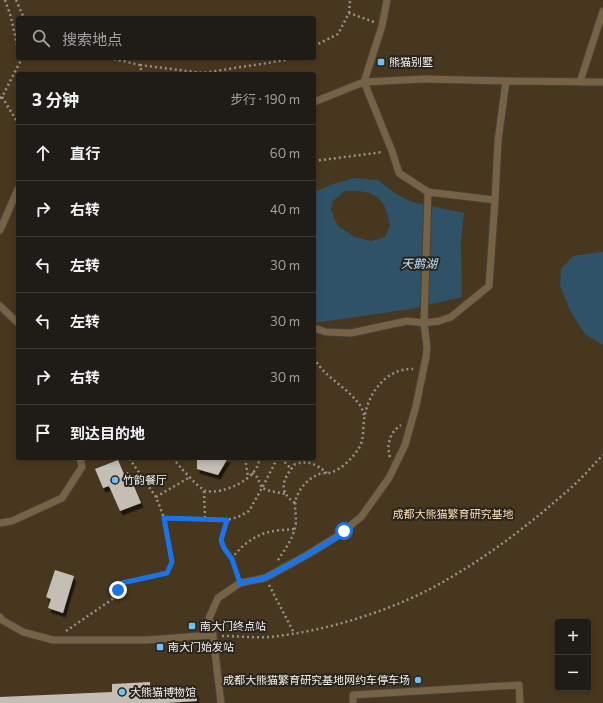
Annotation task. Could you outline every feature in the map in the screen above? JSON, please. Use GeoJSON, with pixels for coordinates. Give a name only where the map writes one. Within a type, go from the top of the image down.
{"type":"FeatureCollection","features":[{"type":"Feature","properties":{"kind":"lane"},"geometry":{"type":"LineString","coordinates":[[387,0],[382,26],[364,82],[392,151],[399,173],[428,192],[496,200]]}},
{"type":"Feature","properties":{"kind":"lane"},"geometry":{"type":"LineString","coordinates":[[580,82],[603,11]]}},
{"type":"Feature","properties":{"kind":"lane"},"geometry":{"type":"LineString","coordinates":[[316,101],[364,82],[424,79],[603,82]]}},
{"type":"Feature","properties":{"kind":"lane"},"geometry":{"type":"LineString","coordinates":[[316,329],[326,332],[351,333],[407,321],[424,323],[439,322],[451,317],[489,286],[496,200],[498,141],[506,81]]}},
{"type":"Feature","properties":{"kind":"lane"},"geometry":{"type":"LineString","coordinates":[[221,703],[213,636],[209,618],[218,598],[240,583],[265,578],[307,555],[336,538],[362,517],[389,478],[405,445],[413,417],[427,347],[424,315],[428,192]]}},
{"type":"Feature","properties":{"kind":"lane"},"geometry":{"type":"LineString","coordinates":[[0,230],[16,194]]}},
{"type":"Feature","properties":{"kind":"lane"},"geometry":{"type":"LineString","coordinates":[[0,306],[16,321]]}},
{"type":"Feature","properties":{"kind":"lane"},"geometry":{"type":"LineString","coordinates":[[0,523],[12,521],[62,498],[82,466],[82,460]]}},
{"type":"Feature","properties":{"kind":"lane"},"geometry":{"type":"LineString","coordinates":[[0,617],[2,620],[22,632],[53,640],[147,640],[213,636]]}},
{"type":"Feature","properties":{"kind":"lane"},"geometry":{"type":"LineString","coordinates":[[353,703],[353,695],[519,685],[520,703]]}},
{"type":"Feature","properties":{"kind":"path"},"geometry":{"type":"LineString","coordinates":[[5,0],[11,17],[16,40]]}},
{"type":"Feature","properties":{"kind":"path"},"geometry":{"type":"LineString","coordinates":[[16,0],[23,16]]}},
{"type":"Feature","properties":{"kind":"path"},"geometry":{"type":"LineString","coordinates":[[316,45],[338,34],[349,13],[350,0]]}},
{"type":"Feature","properties":{"kind":"path"},"geometry":{"type":"LineString","coordinates":[[349,13],[382,26]]}},
{"type":"Feature","properties":{"kind":"path"},"geometry":{"type":"LineString","coordinates":[[16,120],[1,98],[20,60]]}},
{"type":"Feature","properties":{"kind":"path"},"geometry":{"type":"LineString","coordinates":[[118,60],[140,65],[194,72]]}},
{"type":"Feature","properties":{"kind":"path"},"geometry":{"type":"LineString","coordinates":[[208,72],[286,60]]}},
{"type":"Feature","properties":{"kind":"path"},"geometry":{"type":"LineString","coordinates":[[140,65],[142,72]]}},
{"type":"Feature","properties":{"kind":"path"},"geometry":{"type":"LineString","coordinates":[[316,161],[392,151]]}},
{"type":"Feature","properties":{"kind":"path"},"geometry":{"type":"LineString","coordinates":[[316,362],[360,405],[364,416]]}},
{"type":"Feature","properties":{"kind":"path"},"geometry":{"type":"LineString","coordinates":[[294,633],[265,578],[291,540],[296,522],[294,509],[297,495],[312,477],[327,473],[343,466],[360,447],[363,436],[364,416],[370,398],[378,386],[391,375],[404,369],[414,369]]}},
{"type":"Feature","properties":{"kind":"path"},"geometry":{"type":"LineString","coordinates":[[394,468],[387,448],[394,430],[413,417]]}},
{"type":"Feature","properties":{"kind":"path"},"geometry":{"type":"LineString","coordinates":[[213,636],[270,637],[321,628],[370,614],[413,597],[447,580],[510,538],[574,485],[603,455]]}},
{"type":"Feature","properties":{"kind":"path"},"geometry":{"type":"LineString","coordinates":[[53,640],[114,598],[122,583],[167,573],[172,562],[164,518],[156,497],[130,460]]}},
{"type":"Feature","properties":{"kind":"path"},"geometry":{"type":"LineString","coordinates":[[174,460],[204,491],[216,492],[237,485],[248,477],[256,468],[258,460]]}},
{"type":"Feature","properties":{"kind":"path"},"geometry":{"type":"LineString","coordinates":[[244,460],[248,477]]}},
{"type":"Feature","properties":{"kind":"path"},"geometry":{"type":"LineString","coordinates":[[164,518],[204,518],[227,520],[238,517],[248,510],[262,488],[276,460]]}},
{"type":"Feature","properties":{"kind":"path"},"geometry":{"type":"LineString","coordinates":[[282,460],[291,469]]}},
{"type":"Feature","properties":{"kind":"path"},"geometry":{"type":"LineString","coordinates":[[295,503],[288,498],[284,490],[284,481],[295,464],[303,462],[312,463],[327,473]]}},
{"type":"Feature","properties":{"kind":"path"},"geometry":{"type":"LineString","coordinates":[[252,473],[257,477],[262,488],[286,494]]}},
{"type":"Feature","properties":{"kind":"path"},"geometry":{"type":"LineString","coordinates":[[156,497],[190,477]]}},
{"type":"Feature","properties":{"kind":"path"},"geometry":{"type":"LineString","coordinates":[[204,491],[204,518]]}},
{"type":"Feature","properties":{"kind":"path"},"geometry":{"type":"LineString","coordinates":[[227,520],[221,540],[224,548],[232,559],[240,583]]}},
{"type":"Feature","properties":{"kind":"path"},"geometry":{"type":"LineString","coordinates":[[232,559],[237,551],[259,536],[269,532],[294,529]]}},
{"type":"Feature","properties":{"kind":"green space","name":"成都大熊猫繁育研究基地"},"geometry":{"type":"Polygon","coordinates":[[[0,0],[603,0],[603,703],[0,703],[0,0]]]}},
{"type":"Feature","properties":{"kind":"water","name":"天鹅湖"},"geometry":{"type":"Polygon","coordinates":[[[354,178],[378,180],[396,194],[412,202],[464,213],[461,240],[462,297],[411,309],[316,323],[316,191],[333,184],[354,178]],[[345,191],[333,201],[331,210],[338,226],[355,237],[371,241],[385,237],[390,225],[383,203],[377,197],[369,193],[345,191]]]}},
{"type":"Feature","properties":{"kind":"water"},"geometry":{"type":"Polygon","coordinates":[[[603,252],[603,345],[586,335],[570,311],[560,286],[561,269],[573,256],[603,252]]]}},
{"type":"Feature","properties":{"kind":"building","name":"竹韵餐厅"},"geometry":{"type":"Polygon","coordinates":[[[118,460],[124,474],[128,472],[141,503],[120,511],[109,486],[103,488],[95,469],[118,460]]]}},
{"type":"Feature","properties":{"kind":"building"},"geometry":{"type":"Polygon","coordinates":[[[197,460],[227,460],[218,475],[197,469],[197,460]]]}},
{"type":"Feature","properties":{"kind":"building"},"geometry":{"type":"Polygon","coordinates":[[[55,570],[74,576],[63,613],[48,608],[51,599],[46,597],[55,570]]]}},
{"type":"Feature","properties":{"kind":"building","name":"大熊猫博物馆"},"geometry":{"type":"Polygon","coordinates":[[[150,682],[150,693],[196,691],[197,701],[165,703],[0,703],[0,697],[112,692],[112,684],[150,682]]]}},
{"type":"Feature","properties":{"kind":"place","name":"熊猫别墅"},"geometry":{"type":"Point","coordinates":[381,62]}},
{"type":"Feature","properties":{"kind":"place","name":"竹韵餐厅"},"geometry":{"type":"Point","coordinates":[115,480]}},
{"type":"Feature","properties":{"kind":"place","name":"南大门终点站"},"geometry":{"type":"Point","coordinates":[192,626]}},
{"type":"Feature","properties":{"kind":"place","name":"南大门始发站"},"geometry":{"type":"Point","coordinates":[160,647]}},
{"type":"Feature","properties":{"kind":"place","name":"成都大熊猫繁育研究基地网约车停车场"},"geometry":{"type":"Point","coordinates":[418,680]}},
{"type":"Feature","properties":{"kind":"place","name":"大熊猫博物馆"},"geometry":{"type":"Point","coordinates":[122,692]}},
{"type":"Feature","properties":{"kind":"route"},"geometry":{"type":"LineString","coordinates":[[118,590],[122,583],[167,573],[172,562],[164,518],[204,518],[227,520],[221,540],[224,548],[232,559],[240,583],[265,578],[336,538],[344,531]]}}]}
